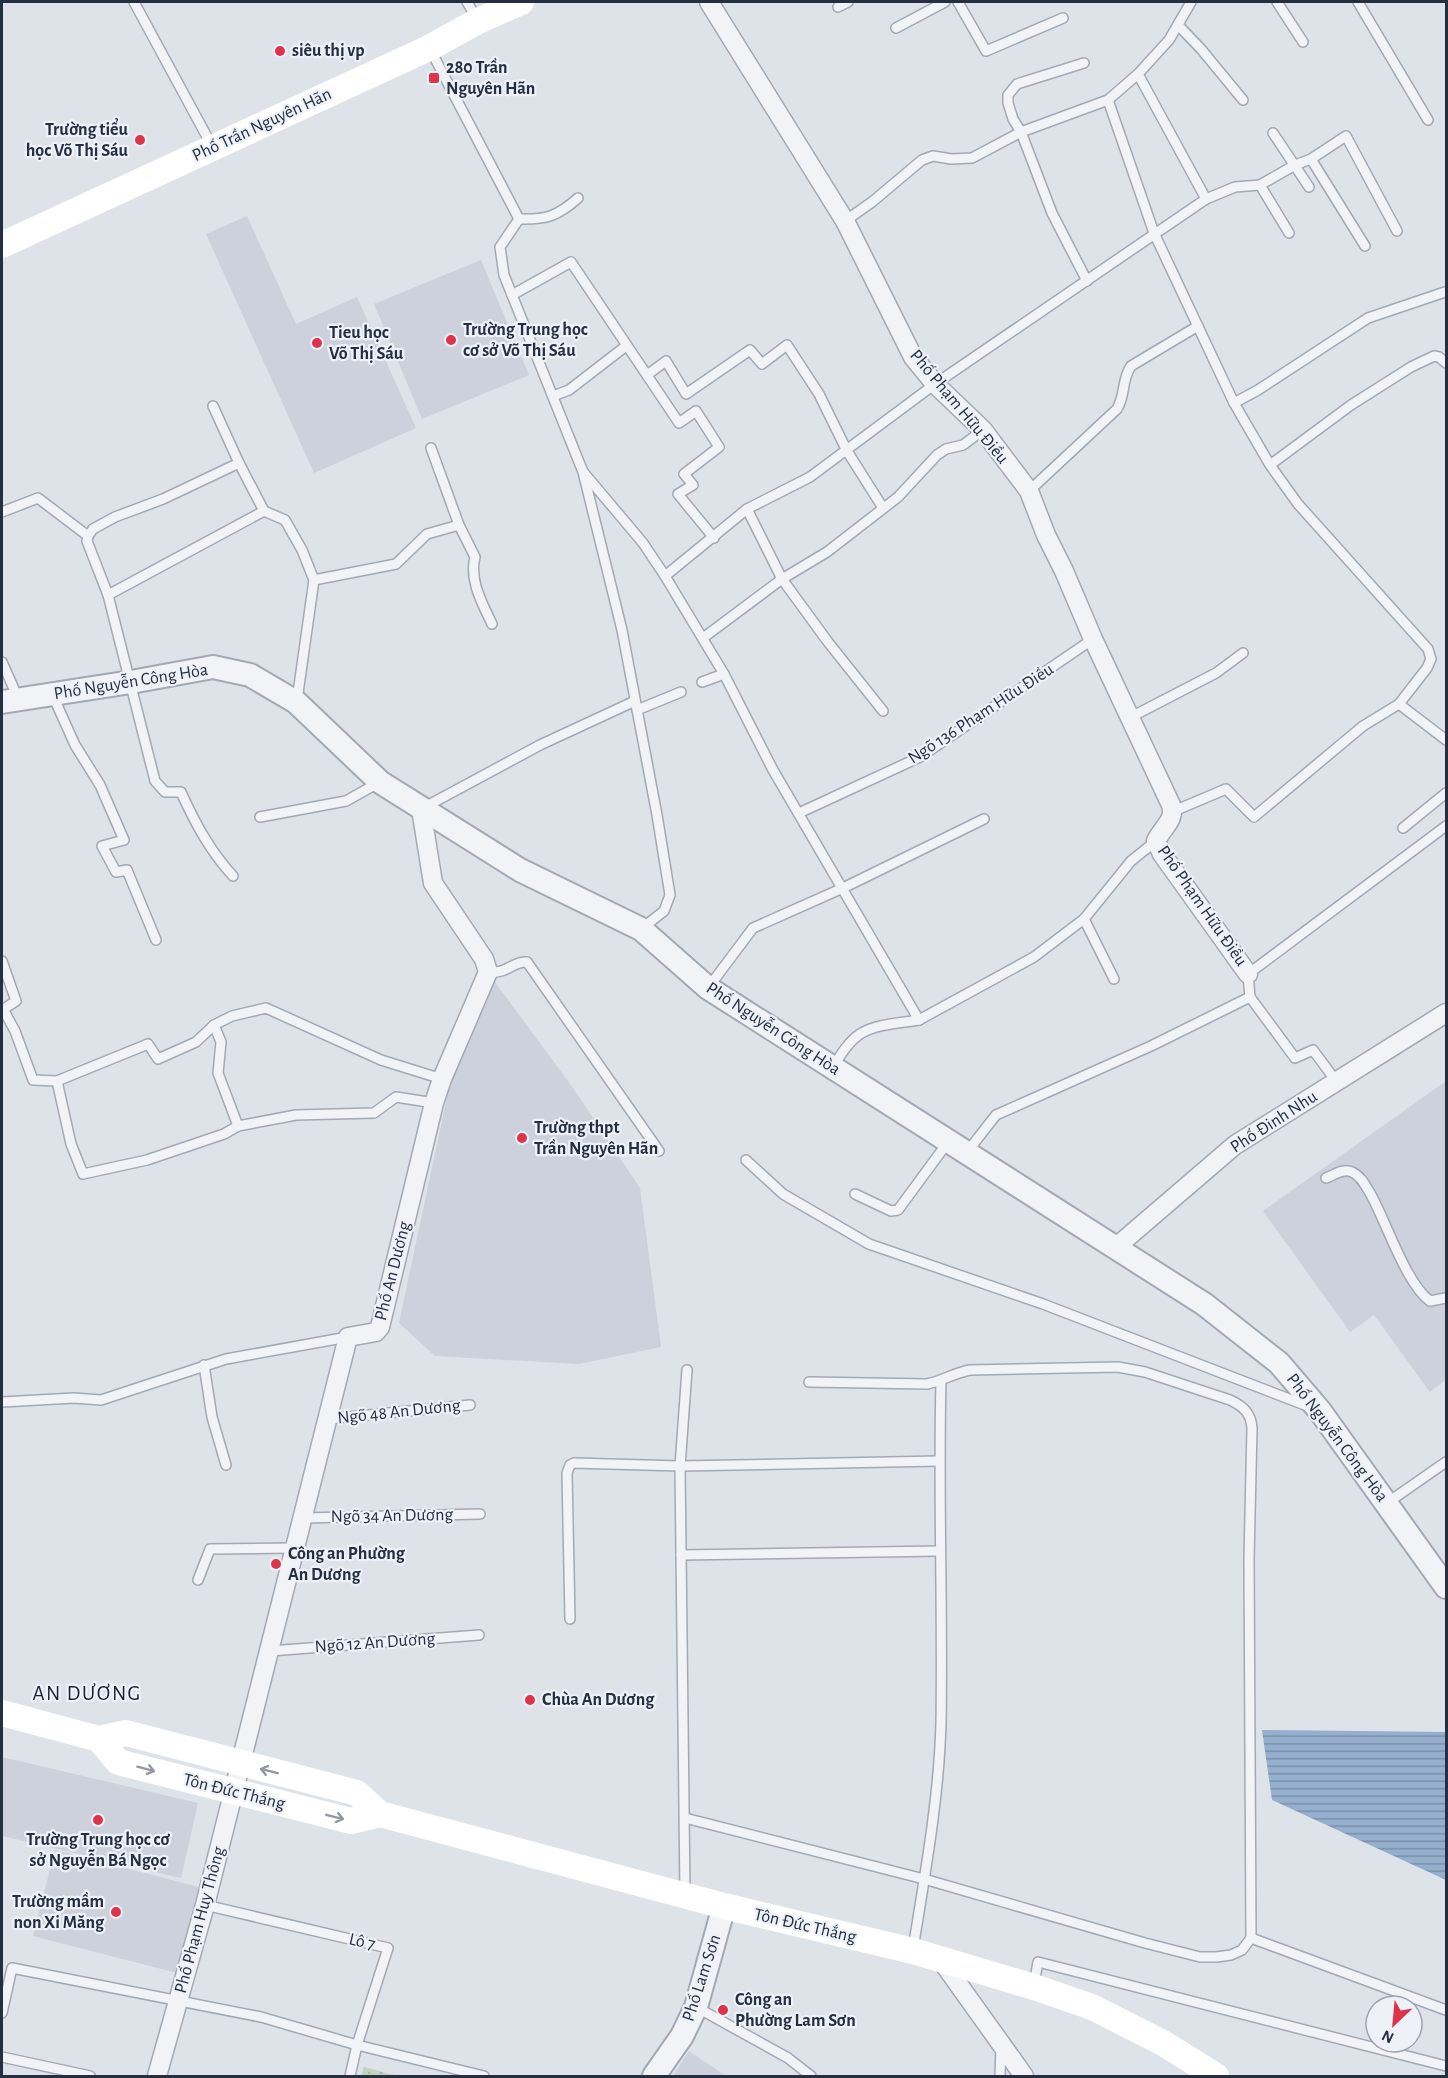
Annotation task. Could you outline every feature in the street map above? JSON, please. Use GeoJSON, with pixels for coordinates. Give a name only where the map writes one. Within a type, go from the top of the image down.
{"type":"FeatureCollection","features":[{"type":"Feature","properties":{"kind":"main road","name":"Phố Trần Nguyên Hãn"},"geometry":{"type":"LineString","coordinates":[[2,245],[429,48],[472,11],[522,2]]}},
{"type":"Feature","properties":{"kind":"main road","name":"Tôn Đức Thắng"},"geometry":{"type":"LineString","coordinates":[[2,1713],[99,1740],[126,1733],[357,1793],[380,1814],[685,1896],[913,1951],[1034,1986],[1092,2007],[1162,2043],[1216,2076]]}},
{"type":"Feature","properties":{"kind":"main road","name":"Tôn Đức Thắng"},"geometry":{"type":"LineString","coordinates":[[99,1740],[118,1762],[351,1821],[380,1814]]}},
{"type":"Feature","properties":{"kind":"street","name":"Phố Phạm Hữu Điều"},"geometry":{"type":"LineString","coordinates":[[709,2],[845,220],[913,357],[935,384],[983,430],[1029,491],[1046,535],[1093,639],[1174,811],[1156,841],[1162,854],[1248,974]]}},
{"type":"Feature","properties":{"kind":"street","name":"Phố Nguyễn Công Hòa"},"geometry":{"type":"LineString","coordinates":[[10,701],[213,667],[250,675],[296,702],[381,782],[421,809],[520,870],[641,929],[708,988],[1204,1304],[1278,1363],[1320,1411],[1446,1587]]}},
{"type":"Feature","properties":{"kind":"street"},"geometry":{"type":"LineString","coordinates":[[421,809],[433,883],[484,958],[488,972]]}},
{"type":"Feature","properties":{"kind":"street","name":"Phố An Dương"},"geometry":{"type":"LineString","coordinates":[[348,1337],[376,1332],[380,1327],[434,1103],[488,972]]}},
{"type":"Feature","properties":{"kind":"street","name":"Phố Đinh Nhu"},"geometry":{"type":"LineString","coordinates":[[1115,1248],[1235,1145],[1446,1013]]}},
{"type":"Feature","properties":{"kind":"street"},"geometry":{"type":"LineString","coordinates":[[241,1764],[348,1337]]}},
{"type":"Feature","properties":{"kind":"street","name":"Phố Phạm Huy Thông"},"geometry":{"type":"LineString","coordinates":[[157,2076],[205,1905],[241,1764]]}},
{"type":"Feature","properties":{"kind":"street","name":"Phố Lam Sơn"},"geometry":{"type":"LineString","coordinates":[[654,2076],[682,2036],[696,2007],[724,1906]]}},
{"type":"Feature","properties":{"kind":"street"},"geometry":{"type":"LineString","coordinates":[[941,1960],[1024,2076]]}},
{"type":"Feature","properties":{"kind":"lane"},"geometry":{"type":"LineString","coordinates":[[134,2],[213,148]]}},
{"type":"Feature","properties":{"kind":"lane"},"geometry":{"type":"LineString","coordinates":[[838,7],[848,2]]}},
{"type":"Feature","properties":{"kind":"lane"},"geometry":{"type":"LineString","coordinates":[[896,28],[945,2]]}},
{"type":"Feature","properties":{"kind":"lane"},"geometry":{"type":"LineString","coordinates":[[958,2],[986,51],[1063,18]]}},
{"type":"Feature","properties":{"kind":"lane"},"geometry":{"type":"LineString","coordinates":[[845,220],[872,202],[922,160],[933,156],[951,159],[972,158],[1021,132],[1108,100],[1138,74],[1169,40],[1191,2]]}},
{"type":"Feature","properties":{"kind":"lane"},"geometry":{"type":"LineString","coordinates":[[1277,2],[1303,42]]}},
{"type":"Feature","properties":{"kind":"lane"},"geometry":{"type":"LineString","coordinates":[[1358,2],[1428,120]]}},
{"type":"Feature","properties":{"kind":"lane"},"geometry":{"type":"LineString","coordinates":[[1178,25],[1243,100]]}},
{"type":"Feature","properties":{"kind":"lane"},"geometry":{"type":"LineString","coordinates":[[429,48],[519,219]]}},
{"type":"Feature","properties":{"kind":"lane"},"geometry":{"type":"LineString","coordinates":[[1084,63],[1024,81],[1011,89],[1008,103],[1052,213],[1087,281]]}},
{"type":"Feature","properties":{"kind":"lane"},"geometry":{"type":"LineString","coordinates":[[1138,74],[1206,199]]}},
{"type":"Feature","properties":{"kind":"lane"},"geometry":{"type":"LineString","coordinates":[[1108,100],[1154,233],[1234,403],[1270,465],[1298,504],[1428,649],[1431,659],[1427,668],[1399,704],[1363,726],[1254,817],[1226,789],[1174,811]]}},
{"type":"Feature","properties":{"kind":"lane"},"geometry":{"type":"LineString","coordinates":[[1273,133],[1309,187]]}},
{"type":"Feature","properties":{"kind":"lane"},"geometry":{"type":"LineString","coordinates":[[665,576],[747,509],[810,477],[935,384],[1206,199],[1235,187],[1260,185],[1294,165],[1311,159],[1346,136],[1397,231]]}},
{"type":"Feature","properties":{"kind":"lane"},"geometry":{"type":"LineString","coordinates":[[1311,159],[1365,246]]}},
{"type":"Feature","properties":{"kind":"lane"},"geometry":{"type":"LineString","coordinates":[[1260,185],[1289,233]]}},
{"type":"Feature","properties":{"kind":"lane"},"geometry":{"type":"LineString","coordinates":[[519,219],[541,220],[567,207],[578,198]]}},
{"type":"Feature","properties":{"kind":"lane"},"geometry":{"type":"LineString","coordinates":[[519,219],[500,246],[504,275],[583,472],[621,630],[657,814],[670,895],[664,911],[641,929]]}},
{"type":"Feature","properties":{"kind":"lane"},"geometry":{"type":"LineString","coordinates":[[512,295],[571,262],[679,423],[696,411],[719,447],[684,474],[693,485],[678,494],[714,538]]}},
{"type":"Feature","properties":{"kind":"lane"},"geometry":{"type":"LineString","coordinates":[[1234,403],[1258,390],[1368,318],[1445,292]]}},
{"type":"Feature","properties":{"kind":"lane"},"geometry":{"type":"LineString","coordinates":[[1029,491],[1117,409],[1123,399],[1124,376],[1131,366],[1198,326]]}},
{"type":"Feature","properties":{"kind":"lane"},"geometry":{"type":"LineString","coordinates":[[647,375],[666,362],[686,394],[750,350],[762,364],[787,345],[819,394],[847,451],[883,508]]}},
{"type":"Feature","properties":{"kind":"lane"},"geometry":{"type":"LineString","coordinates":[[553,396],[569,390],[626,346]]}},
{"type":"Feature","properties":{"kind":"lane"},"geometry":{"type":"LineString","coordinates":[[1270,465],[1350,405],[1411,367],[1434,356],[1446,363]]}},
{"type":"Feature","properties":{"kind":"lane"},"geometry":{"type":"LineString","coordinates":[[213,406],[264,512],[285,520],[302,550],[314,580],[296,702]]}},
{"type":"Feature","properties":{"kind":"lane"},"geometry":{"type":"LineString","coordinates":[[703,638],[782,579],[827,552],[898,497],[936,455],[946,448],[963,444],[983,430]]}},
{"type":"Feature","properties":{"kind":"lane"},"geometry":{"type":"LineString","coordinates":[[431,447],[459,525],[475,557],[472,568],[479,596],[492,624]]}},
{"type":"Feature","properties":{"kind":"lane"},"geometry":{"type":"LineString","coordinates":[[233,876],[197,828],[181,792],[165,792],[155,781],[108,595],[87,542],[93,529],[115,517],[163,499],[239,463]]}},
{"type":"Feature","properties":{"kind":"lane"},"geometry":{"type":"LineString","coordinates":[[583,472],[643,543],[665,576],[724,674],[773,770],[919,1020]]}},
{"type":"Feature","properties":{"kind":"lane"},"geometry":{"type":"LineString","coordinates":[[2,512],[38,498],[88,536]]}},
{"type":"Feature","properties":{"kind":"lane"},"geometry":{"type":"LineString","coordinates":[[747,509],[782,579],[883,711]]}},
{"type":"Feature","properties":{"kind":"lane"},"geometry":{"type":"LineString","coordinates":[[108,595],[264,512]]}},
{"type":"Feature","properties":{"kind":"lane"},"geometry":{"type":"LineString","coordinates":[[314,580],[396,564],[427,534],[459,525]]}},
{"type":"Feature","properties":{"kind":"lane","name":"Ngõ 136 Phạm Hữu Điều"},"geometry":{"type":"LineString","coordinates":[[799,813],[920,757],[1093,639]]}},
{"type":"Feature","properties":{"kind":"lane"},"geometry":{"type":"LineString","coordinates":[[1131,717],[1216,673],[1244,653]]}},
{"type":"Feature","properties":{"kind":"lane"},"geometry":{"type":"LineString","coordinates":[[2,662],[10,701]]}},
{"type":"Feature","properties":{"kind":"lane"},"geometry":{"type":"LineString","coordinates":[[702,682],[724,674]]}},
{"type":"Feature","properties":{"kind":"lane"},"geometry":{"type":"LineString","coordinates":[[421,809],[540,745],[636,705],[681,692]]}},
{"type":"Feature","properties":{"kind":"lane"},"geometry":{"type":"LineString","coordinates":[[52,694],[75,745],[100,785],[124,840],[102,846],[116,872],[127,870],[156,940]]}},
{"type":"Feature","properties":{"kind":"lane"},"geometry":{"type":"LineString","coordinates":[[1399,704],[1446,740]]}},
{"type":"Feature","properties":{"kind":"lane"},"geometry":{"type":"LineString","coordinates":[[260,817],[346,801],[381,782]]}},
{"type":"Feature","properties":{"kind":"lane"},"geometry":{"type":"LineString","coordinates":[[1403,828],[1446,793]]}},
{"type":"Feature","properties":{"kind":"lane"},"geometry":{"type":"LineString","coordinates":[[708,988],[753,928],[843,888],[984,819]]}},
{"type":"Feature","properties":{"kind":"lane"},"geometry":{"type":"LineString","coordinates":[[1336,1081],[1313,1050],[1295,1058],[1250,997],[1248,974],[1446,826]]}},
{"type":"Feature","properties":{"kind":"lane"},"geometry":{"type":"LineString","coordinates":[[832,1067],[858,1035],[879,1027],[919,1020],[1034,957],[1084,919],[1131,861],[1156,841]]}},
{"type":"Feature","properties":{"kind":"lane"},"geometry":{"type":"LineString","coordinates":[[1084,919],[1114,979]]}},
{"type":"Feature","properties":{"kind":"lane"},"geometry":{"type":"LineString","coordinates":[[2,961],[16,1001],[2,1009],[15,1031],[33,1080],[57,1081],[148,1044],[158,1059],[196,1042],[214,1025],[232,1016],[266,1008],[381,1060],[442,1079]]}},
{"type":"Feature","properties":{"kind":"lane"},"geometry":{"type":"LineString","coordinates":[[488,972],[500,973],[519,962],[527,962],[659,1151]]}},
{"type":"Feature","properties":{"kind":"lane"},"geometry":{"type":"LineString","coordinates":[[855,1194],[891,1211],[898,1210],[957,1148],[996,1115],[1151,1047],[1250,997]]}},
{"type":"Feature","properties":{"kind":"lane"},"geometry":{"type":"LineString","coordinates":[[214,1025],[221,1042],[218,1073],[238,1126]]}},
{"type":"Feature","properties":{"kind":"lane"},"geometry":{"type":"LineString","coordinates":[[57,1081],[71,1144],[83,1174],[147,1160],[224,1134],[238,1126],[296,1115],[374,1113],[396,1097],[434,1103]]}},
{"type":"Feature","properties":{"kind":"lane"},"geometry":{"type":"LineString","coordinates":[[746,1160],[783,1194],[869,1244],[1043,1304],[1320,1411]]}},
{"type":"Feature","properties":{"kind":"lane"},"geometry":{"type":"LineString","coordinates":[[1326,1178],[1343,1171],[1351,1171],[1362,1180],[1378,1206],[1412,1279],[1423,1296],[1430,1301],[1446,1298]]}},
{"type":"Feature","properties":{"kind":"lane"},"geometry":{"type":"LineString","coordinates":[[2,1402],[75,1398],[101,1400],[226,1359],[348,1337]]}},
{"type":"Feature","properties":{"kind":"lane"},"geometry":{"type":"LineString","coordinates":[[204,1365],[212,1417],[226,1465]]}},
{"type":"Feature","properties":{"kind":"lane"},"geometry":{"type":"LineString","coordinates":[[685,1818],[924,1879],[1200,1957],[1231,1955],[1242,1950],[1251,1938],[1249,1559],[1252,1428],[1249,1415],[1241,1406],[1230,1400],[1145,1372],[1118,1367],[970,1370],[952,1374],[941,1382],[927,1384],[809,1382]]}},
{"type":"Feature","properties":{"kind":"lane"},"geometry":{"type":"LineString","coordinates":[[685,1896],[680,1466],[687,1370]]}},
{"type":"Feature","properties":{"kind":"lane"},"geometry":{"type":"LineString","coordinates":[[913,1951],[937,1778],[941,1724],[939,1461],[941,1382]]}},
{"type":"Feature","properties":{"kind":"lane","name":"Ngõ 48 An Dương"},"geometry":{"type":"LineString","coordinates":[[328,1419],[470,1405]]}},
{"type":"Feature","properties":{"kind":"lane"},"geometry":{"type":"LineString","coordinates":[[570,1619],[567,1473],[570,1465],[574,1463],[680,1466],[939,1461]]}},
{"type":"Feature","properties":{"kind":"lane"},"geometry":{"type":"LineString","coordinates":[[1386,1503],[1446,1462]]}},
{"type":"Feature","properties":{"kind":"lane","name":"Ngõ 34 An Dương"},"geometry":{"type":"LineString","coordinates":[[303,1518],[480,1514]]}},
{"type":"Feature","properties":{"kind":"lane"},"geometry":{"type":"LineString","coordinates":[[198,1580],[210,1549],[296,1548]]}},
{"type":"Feature","properties":{"kind":"lane"},"geometry":{"type":"LineString","coordinates":[[681,1555],[940,1551]]}},
{"type":"Feature","properties":{"kind":"lane","name":"Ngõ 12 An Dương"},"geometry":{"type":"LineString","coordinates":[[270,1651],[479,1635]]}},
{"type":"Feature","properties":{"kind":"lane","name":"Lô 7"},"geometry":{"type":"LineString","coordinates":[[205,1905],[388,1948],[357,2045],[350,2076]]}},
{"type":"Feature","properties":{"kind":"lane"},"geometry":{"type":"LineString","coordinates":[[1251,1938],[1446,2010]]}},
{"type":"Feature","properties":{"kind":"lane"},"geometry":{"type":"LineString","coordinates":[[1034,1986],[1038,1962],[1446,2066]]}},
{"type":"Feature","properties":{"kind":"lane"},"geometry":{"type":"LineString","coordinates":[[2,2013],[12,1968],[261,2017],[357,2045],[484,2076]]}},
{"type":"Feature","properties":{"kind":"lane"},"geometry":{"type":"LineString","coordinates":[[696,2007],[788,2058],[810,2076]]}},
{"type":"Feature","properties":{"kind":"lane"},"geometry":{"type":"LineString","coordinates":[[1000,2076],[1001,2042]]}},
{"type":"Feature","properties":{"kind":"lane"},"geometry":{"type":"LineString","coordinates":[[2,2057],[90,2076]]}},
{"type":"Feature","properties":{"kind":"shaded area","name":"Tieu học Võ Thị Sáu"},"geometry":{"type":"Polygon","coordinates":[[[247,216],[296,324],[357,297],[416,428],[314,473],[206,234],[247,216]]]}},
{"type":"Feature","properties":{"kind":"shaded area","name":"Trường Trung học cơ sở Võ Thị Sáu"},"geometry":{"type":"Polygon","coordinates":[[[481,260],[529,375],[422,419],[374,304],[481,260]]]}},
{"type":"Feature","properties":{"kind":"shaded area","name":"Trường thpt Trần Nguyên Hãn"},"geometry":{"type":"Polygon","coordinates":[[[492,978],[573,1088],[640,1188],[661,1347],[579,1364],[435,1356],[399,1323],[453,1069],[492,978]]]}},
{"type":"Feature","properties":{"kind":"shaded area"},"geometry":{"type":"Polygon","coordinates":[[[1446,1081],[1446,1380],[1430,1392],[1374,1315],[1350,1332],[1263,1211],[1446,1081]]]}},
{"type":"Feature","properties":{"kind":"shaded area","name":"Trường Trung học cơ sở Nguyễn Bá Ngọc"},"geometry":{"type":"Polygon","coordinates":[[[2,1757],[198,1803],[181,1878],[2,1836],[2,1757]]]}},
{"type":"Feature","properties":{"kind":"shaded area","name":"Trường mầm non Xi Măng"},"geometry":{"type":"Polygon","coordinates":[[[55,1850],[199,1887],[177,1973],[33,1936],[55,1850]]]}},
{"type":"Feature","properties":{"kind":"shaded area"},"geometry":{"type":"Polygon","coordinates":[[[689,2051],[726,2076],[673,2076],[689,2051]]]}},
{"type":"Feature","properties":{"kind":"green space"},"geometry":{"type":"Polygon","coordinates":[[[364,2067],[398,2076],[361,2076],[364,2067]]]}},
{"type":"Feature","properties":{"kind":"water"},"geometry":{"type":"Polygon","coordinates":[[[1262,1730],[1446,1732],[1446,1880],[1272,1800],[1262,1730]]]}},
{"type":"Feature","properties":{"kind":"place","name":"siêu thị vp"},"geometry":{"type":"Point","coordinates":[280,51]}},
{"type":"Feature","properties":{"kind":"place","name":"280 Trần Nguyên Hãn"},"geometry":{"type":"Point","coordinates":[434,78]}},
{"type":"Feature","properties":{"kind":"place","name":"Trường tiểu học Võ Thị Sáu"},"geometry":{"type":"Point","coordinates":[140,140]}},
{"type":"Feature","properties":{"kind":"place","name":"Trường Trung học cơ sở Võ Thị Sáu"},"geometry":{"type":"Point","coordinates":[451,340]}},
{"type":"Feature","properties":{"kind":"place","name":"Tieu học Võ Thị Sáu"},"geometry":{"type":"Point","coordinates":[317,343]}},
{"type":"Feature","properties":{"kind":"place","name":"Trường thpt Trần Nguyên Hãn"},"geometry":{"type":"Point","coordinates":[522,1138]}},
{"type":"Feature","properties":{"kind":"place","name":"Công an Phường An Dương"},"geometry":{"type":"Point","coordinates":[276,1564]}},
{"type":"Feature","properties":{"kind":"place","name":"Chùa An Dương"},"geometry":{"type":"Point","coordinates":[530,1700]}},
{"type":"Feature","properties":{"kind":"place","name":"Trường Trung học cơ sở Nguyễn Bá Ngọc"},"geometry":{"type":"Point","coordinates":[98,1820]}},
{"type":"Feature","properties":{"kind":"place","name":"Trường mầm non Xi Măng"},"geometry":{"type":"Point","coordinates":[116,1912]}},
{"type":"Feature","properties":{"kind":"place","name":"Công an Phường Lam Sơn"},"geometry":{"type":"Point","coordinates":[723,2010]}},
{"type":"Feature","properties":{"kind":"district","name":"AN DƯƠNG"},"geometry":{"type":"Point","coordinates":[87,1693]}}]}
